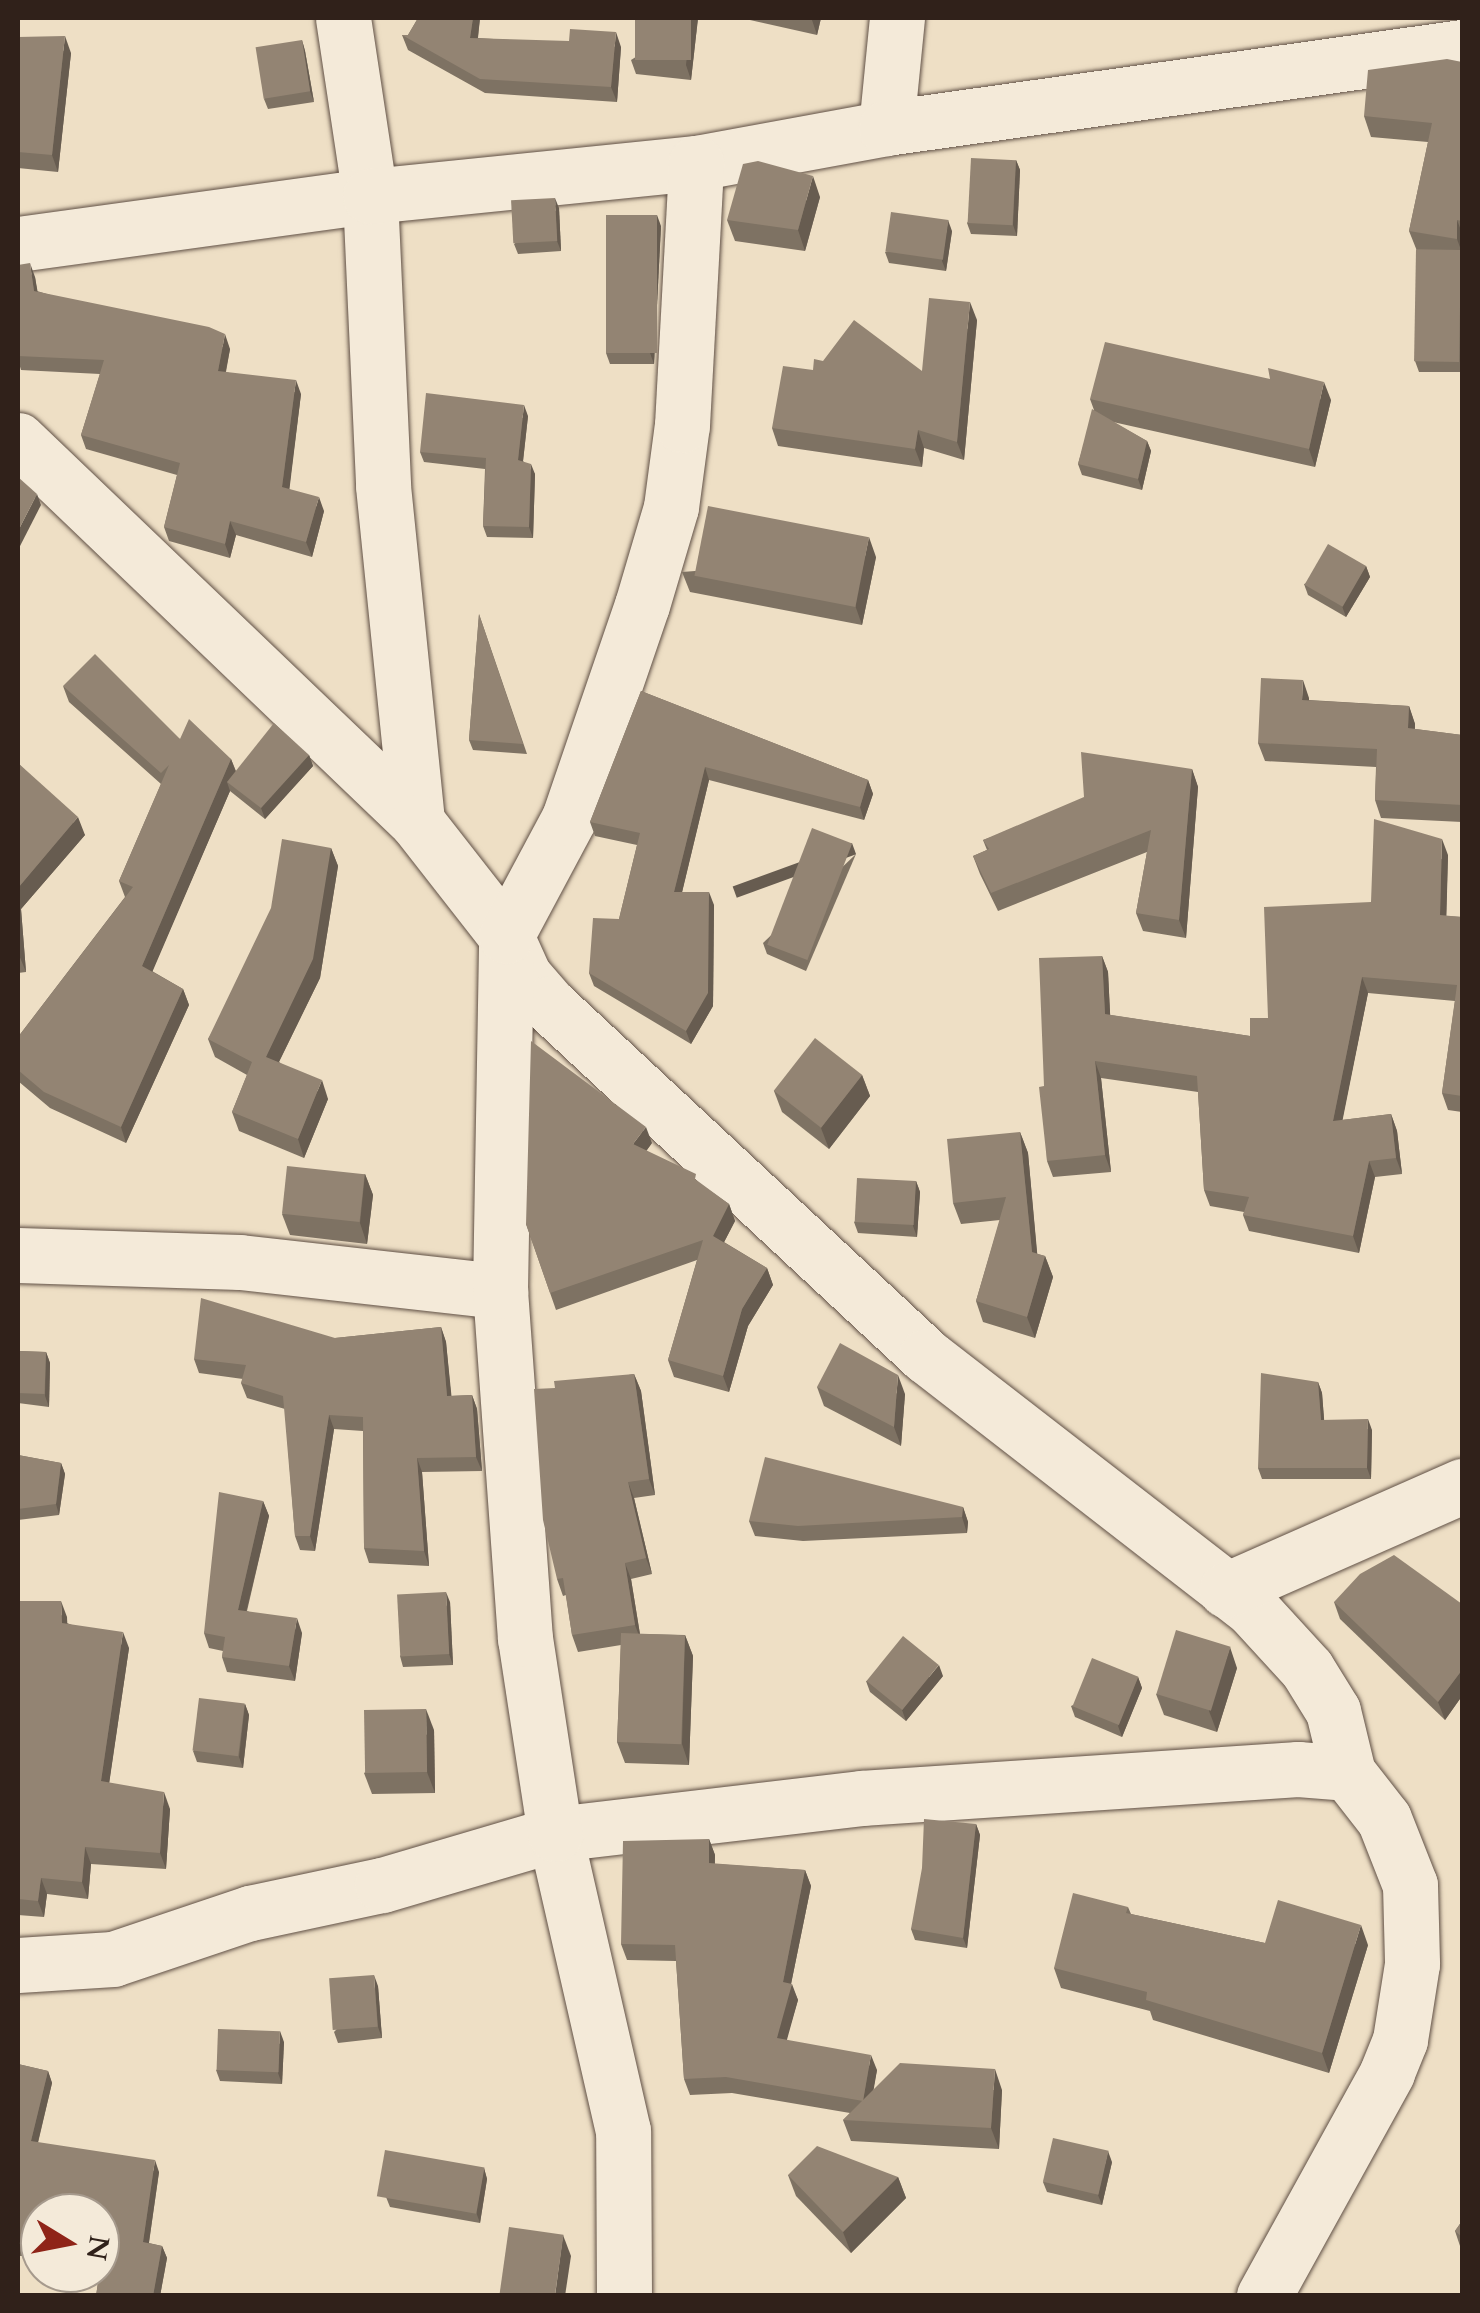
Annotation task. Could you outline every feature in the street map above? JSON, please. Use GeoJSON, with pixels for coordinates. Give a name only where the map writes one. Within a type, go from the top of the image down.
{"type":"FeatureCollection","features":[{"type":"Feature","properties":{"kind":"street"},"geometry":{"type":"LineString","coordinates":[[343,18],[370,196],[383,486],[417,822]]}},
{"type":"Feature","properties":{"kind":"street"},"geometry":{"type":"LineString","coordinates":[[886,128],[897,18]]}},
{"type":"Feature","properties":{"kind":"street"},"geometry":{"type":"LineString","coordinates":[[18,244],[370,196],[696,163],[886,128],[1462,47]]}},
{"type":"Feature","properties":{"kind":"street"},"geometry":{"type":"LineString","coordinates":[[624,2296],[623,2131],[554,1834],[526,1639],[500,1291],[506,936],[570,818],[642,605],[670,507],[682,425],[696,163]]}},
{"type":"Feature","properties":{"kind":"street"},"geometry":{"type":"LineString","coordinates":[[18,440],[417,822],[506,936],[524,976],[548,1004],[926,1356],[1253,1610],[1307,1670],[1333,1711],[1348,1773],[1384,1819],[1410,1885],[1412,1964],[1400,2040],[1387,2073],[1264,2296]]}},
{"type":"Feature","properties":{"kind":"street"},"geometry":{"type":"LineString","coordinates":[[18,1255],[240,1262],[500,1291]]}},
{"type":"Feature","properties":{"kind":"street"},"geometry":{"type":"LineString","coordinates":[[1226,1590],[1462,1486]]}},
{"type":"Feature","properties":{"kind":"street"},"geometry":{"type":"LineString","coordinates":[[18,1965],[113,1959],[250,1913],[382,1885],[554,1834],[861,1798],[1298,1769],[1348,1773]]}},
{"type":"Feature","properties":{"kind":"building"},"geometry":{"type":"Polygon","coordinates":[[[418,18],[473,18],[470,38],[569,41],[570,29],[616,32],[611,87],[480,79],[402,35],[408,35],[418,18]]]}},
{"type":"Feature","properties":{"kind":"building"},"geometry":{"type":"Polygon","coordinates":[[[635,18],[691,18],[691,60],[635,60],[635,18]]]}},
{"type":"Feature","properties":{"kind":"building"},"geometry":{"type":"Polygon","coordinates":[[[65,36],[52,155],[18,152],[18,37],[65,36]]]}},
{"type":"Feature","properties":{"kind":"building"},"geometry":{"type":"Polygon","coordinates":[[[302,40],[310,91],[264,99],[256,47],[302,40]]]}},
{"type":"Feature","properties":{"kind":"building"},"geometry":{"type":"Polygon","coordinates":[[[1447,59],[1462,62],[1462,221],[1457,220],[1457,239],[1409,231],[1432,123],[1364,116],[1368,70],[1447,59]]]}},
{"type":"Feature","properties":{"kind":"building"},"geometry":{"type":"Polygon","coordinates":[[[971,158],[1016,160],[1013,225],[968,223],[971,158]]]}},
{"type":"Feature","properties":{"kind":"building"},"geometry":{"type":"Polygon","coordinates":[[[758,161],[813,176],[798,230],[727,220],[743,164],[758,161]]]}},
{"type":"Feature","properties":{"kind":"building"},"geometry":{"type":"Polygon","coordinates":[[[555,198],[557,241],[513,243],[511,200],[555,198]]]}},
{"type":"Feature","properties":{"kind":"building"},"geometry":{"type":"Polygon","coordinates":[[[891,212],[948,220],[943,260],[885,252],[891,212]]]}},
{"type":"Feature","properties":{"kind":"building"},"geometry":{"type":"Polygon","coordinates":[[[606,215],[657,215],[657,353],[606,353],[606,215]]]}},
{"type":"Feature","properties":{"kind":"building"},"geometry":{"type":"Polygon","coordinates":[[[1416,249],[1461,250],[1459,362],[1414,361],[1416,249]]]}},
{"type":"Feature","properties":{"kind":"building"},"geometry":{"type":"Polygon","coordinates":[[[30,263],[34,291],[209,327],[225,334],[218,371],[296,380],[282,487],[319,497],[306,542],[230,521],[225,544],[164,527],[180,463],[81,435],[104,360],[18,356],[18,265],[30,263]]]}},
{"type":"Feature","properties":{"kind":"building"},"geometry":{"type":"Polygon","coordinates":[[[929,298],[970,302],[957,442],[918,430],[915,449],[772,428],[783,366],[813,370],[814,359],[823,361],[854,320],[922,371],[929,298]]]}},
{"type":"Feature","properties":{"kind":"building"},"geometry":{"type":"Polygon","coordinates":[[[1105,342],[1270,379],[1268,368],[1324,382],[1309,449],[1090,399],[1105,342]]]}},
{"type":"Feature","properties":{"kind":"building"},"geometry":{"type":"Polygon","coordinates":[[[426,393],[524,405],[518,460],[531,464],[529,527],[483,526],[486,458],[420,452],[426,393]]]}},
{"type":"Feature","properties":{"kind":"building"},"geometry":{"type":"Polygon","coordinates":[[[1092,409],[1147,441],[1138,479],[1078,464],[1092,409]]]}},
{"type":"Feature","properties":{"kind":"building"},"geometry":{"type":"Polygon","coordinates":[[[18,477],[37,494],[18,531],[18,477]]]}},
{"type":"Feature","properties":{"kind":"building"},"geometry":{"type":"Polygon","coordinates":[[[708,506],[869,537],[855,607],[694,576],[708,506]]]}},
{"type":"Feature","properties":{"kind":"building"},"geometry":{"type":"Polygon","coordinates":[[[1328,544],[1366,566],[1343,607],[1304,585],[1328,544]]]}},
{"type":"Feature","properties":{"kind":"building"},"geometry":{"type":"Polygon","coordinates":[[[479,614],[523,744],[469,740],[479,614]]]}},
{"type":"Feature","properties":{"kind":"building"},"geometry":{"type":"Polygon","coordinates":[[[95,654],[180,739],[189,719],[231,759],[142,966],[183,989],[121,1127],[44,1092],[18,1070],[18,1037],[133,887],[119,881],[169,765],[161,773],[63,686],[95,654]]]}},
{"type":"Feature","properties":{"kind":"building"},"geometry":{"type":"Polygon","coordinates":[[[1261,678],[1303,680],[1302,700],[1409,706],[1408,728],[1462,735],[1462,805],[1375,800],[1377,749],[1258,743],[1261,678]]]}},
{"type":"Feature","properties":{"kind":"building"},"geometry":{"type":"Polygon","coordinates":[[[641,691],[868,780],[860,807],[705,767],[674,892],[709,892],[708,993],[686,1031],[589,973],[593,918],[619,919],[640,833],[590,822],[641,691]]]}},
{"type":"Feature","properties":{"kind":"building"},"geometry":{"type":"Polygon","coordinates":[[[274,723],[309,755],[261,808],[227,782],[274,723]]]}},
{"type":"Feature","properties":{"kind":"building"},"geometry":{"type":"Polygon","coordinates":[[[1081,752],[1192,769],[1179,920],[1136,913],[1151,830],[991,893],[973,856],[989,849],[983,840],[1084,797],[1081,752]]]}},
{"type":"Feature","properties":{"kind":"building"},"geometry":{"type":"Polygon","coordinates":[[[18,763],[78,817],[18,888],[18,763]]]}},
{"type":"Feature","properties":{"kind":"building"},"geometry":{"type":"Polygon","coordinates":[[[1374,819],[1442,839],[1440,915],[1462,917],[1462,1096],[1442,1093],[1457,985],[1362,977],[1333,1121],[1391,1114],[1396,1158],[1369,1161],[1353,1236],[1243,1215],[1249,1197],[1204,1190],[1197,1076],[1095,1061],[1105,1155],[1047,1161],[1039,1087],[1044,1086],[1039,958],[1102,956],[1105,1014],[1250,1036],[1250,1018],[1268,1018],[1264,907],[1371,902],[1374,819]]]}},
{"type":"Feature","properties":{"kind":"building"},"geometry":{"type":"Polygon","coordinates":[[[812,828],[852,843],[807,960],[767,945],[812,828]]]}},
{"type":"Feature","properties":{"kind":"building"},"geometry":{"type":"Polygon","coordinates":[[[282,839],[331,848],[313,959],[266,1057],[322,1080],[298,1139],[232,1112],[252,1062],[208,1039],[271,908],[282,839]]]}},
{"type":"Feature","properties":{"kind":"building"},"geometry":{"type":"Polygon","coordinates":[[[815,1038],[862,1075],[821,1128],[774,1091],[815,1038]]]}},
{"type":"Feature","properties":{"kind":"building"},"geometry":{"type":"Polygon","coordinates":[[[531,1041],[646,1127],[633,1144],[696,1174],[695,1179],[729,1204],[713,1236],[767,1268],[742,1309],[723,1376],[668,1360],[703,1240],[550,1293],[526,1224],[531,1041]]]}},
{"type":"Feature","properties":{"kind":"building"},"geometry":{"type":"Polygon","coordinates":[[[1020,1132],[1032,1252],[1045,1256],[1027,1317],[976,1301],[1006,1197],[953,1203],[947,1139],[1020,1132]]]}},
{"type":"Feature","properties":{"kind":"building"},"geometry":{"type":"Polygon","coordinates":[[[287,1166],[365,1174],[360,1222],[282,1214],[287,1166]]]}},
{"type":"Feature","properties":{"kind":"building"},"geometry":{"type":"Polygon","coordinates":[[[857,1178],[916,1181],[914,1225],[855,1222],[857,1178]]]}},
{"type":"Feature","properties":{"kind":"building"},"geometry":{"type":"Polygon","coordinates":[[[201,1298],[335,1338],[441,1327],[447,1396],[472,1395],[476,1457],[417,1458],[424,1551],[364,1548],[363,1417],[329,1415],[310,1536],[295,1536],[283,1396],[241,1383],[246,1365],[194,1359],[201,1298]]]}},
{"type":"Feature","properties":{"kind":"building"},"geometry":{"type":"Polygon","coordinates":[[[840,1343],[898,1375],[894,1427],[817,1387],[840,1343]]]}},
{"type":"Feature","properties":{"kind":"building"},"geometry":{"type":"Polygon","coordinates":[[[18,1351],[46,1352],[45,1394],[18,1393],[18,1351]]]}},
{"type":"Feature","properties":{"kind":"building"},"geometry":{"type":"Polygon","coordinates":[[[1261,1373],[1318,1382],[1321,1420],[1368,1419],[1367,1468],[1258,1468],[1261,1373]]]}},
{"type":"Feature","properties":{"kind":"building"},"geometry":{"type":"Polygon","coordinates":[[[634,1374],[649,1479],[628,1482],[646,1558],[625,1563],[635,1625],[572,1635],[563,1578],[557,1579],[543,1520],[534,1389],[555,1388],[554,1381],[634,1374]]]}},
{"type":"Feature","properties":{"kind":"building"},"geometry":{"type":"Polygon","coordinates":[[[18,1455],[61,1463],[56,1504],[18,1509],[18,1455]]]}},
{"type":"Feature","properties":{"kind":"building"},"geometry":{"type":"Polygon","coordinates":[[[765,1457],[963,1507],[962,1517],[798,1526],[749,1521],[765,1457]]]}},
{"type":"Feature","properties":{"kind":"building"},"geometry":{"type":"Polygon","coordinates":[[[219,1492],[263,1501],[238,1610],[297,1618],[289,1666],[222,1657],[225,1637],[204,1633],[219,1492]]]}},
{"type":"Feature","properties":{"kind":"building"},"geometry":{"type":"Polygon","coordinates":[[[1394,1555],[1462,1604],[1462,1670],[1438,1702],[1334,1602],[1360,1574],[1394,1555]]]}},
{"type":"Feature","properties":{"kind":"building"},"geometry":{"type":"Polygon","coordinates":[[[446,1592],[449,1654],[400,1656],[397,1595],[446,1592]]]}},
{"type":"Feature","properties":{"kind":"building"},"geometry":{"type":"Polygon","coordinates":[[[18,1601],[61,1601],[62,1623],[123,1632],[101,1781],[164,1792],[160,1853],[85,1847],[82,1882],[41,1878],[38,1901],[18,1899],[18,1601]]]}},
{"type":"Feature","properties":{"kind":"building"},"geometry":{"type":"Polygon","coordinates":[[[1176,1630],[1231,1647],[1211,1711],[1156,1694],[1176,1630]]]}},
{"type":"Feature","properties":{"kind":"building"},"geometry":{"type":"Polygon","coordinates":[[[621,1633],[685,1635],[681,1744],[617,1742],[621,1633]]]}},
{"type":"Feature","properties":{"kind":"building"},"geometry":{"type":"Polygon","coordinates":[[[903,1636],[939,1665],[902,1710],[866,1681],[903,1636]]]}},
{"type":"Feature","properties":{"kind":"building"},"geometry":{"type":"Polygon","coordinates":[[[1092,1658],[1138,1677],[1119,1725],[1073,1706],[1092,1658]]]}},
{"type":"Feature","properties":{"kind":"building"},"geometry":{"type":"Polygon","coordinates":[[[199,1698],[245,1704],[238,1756],[193,1751],[199,1698]]]}},
{"type":"Feature","properties":{"kind":"building"},"geometry":{"type":"Polygon","coordinates":[[[426,1709],[427,1772],[365,1773],[364,1710],[426,1709]]]}},
{"type":"Feature","properties":{"kind":"building"},"geometry":{"type":"Polygon","coordinates":[[[924,1819],[976,1824],[963,1938],[911,1929],[922,1868],[924,1819]]]}},
{"type":"Feature","properties":{"kind":"building"},"geometry":{"type":"Polygon","coordinates":[[[709,1839],[709,1863],[805,1870],[783,1982],[792,1984],[777,2038],[871,2055],[863,2101],[726,2077],[684,2079],[675,1945],[621,1944],[623,1841],[709,1839]]]}},
{"type":"Feature","properties":{"kind":"building"},"geometry":{"type":"Polygon","coordinates":[[[1073,1893],[1128,1907],[1126,1913],[1265,1943],[1278,1900],[1361,1925],[1322,2053],[1146,2000],[1147,1992],[1054,1968],[1073,1893]]]}},
{"type":"Feature","properties":{"kind":"building"},"geometry":{"type":"Polygon","coordinates":[[[374,1975],[378,2027],[333,2030],[329,1978],[374,1975]]]}},
{"type":"Feature","properties":{"kind":"building"},"geometry":{"type":"Polygon","coordinates":[[[218,2029],[280,2031],[279,2072],[217,2070],[218,2029]]]}},
{"type":"Feature","properties":{"kind":"building"},"geometry":{"type":"Polygon","coordinates":[[[900,2063],[995,2069],[991,2128],[843,2120],[900,2063]]]}},
{"type":"Feature","properties":{"kind":"building"},"geometry":{"type":"Polygon","coordinates":[[[18,2064],[48,2071],[31,2141],[155,2160],[143,2242],[162,2246],[153,2296],[96,2296],[120,2293],[120,2193],[20,2193],[18,2244],[18,2064]]]}},
{"type":"Feature","properties":{"kind":"building"},"geometry":{"type":"Polygon","coordinates":[[[1053,2138],[1109,2151],[1098,2195],[1043,2182],[1053,2138]]]}},
{"type":"Feature","properties":{"kind":"building"},"geometry":{"type":"Polygon","coordinates":[[[817,2146],[898,2177],[843,2232],[788,2175],[817,2146]]]}},
{"type":"Feature","properties":{"kind":"building"},"geometry":{"type":"Polygon","coordinates":[[[385,2150],[484,2168],[476,2214],[377,2196],[385,2150]]]}},
{"type":"Feature","properties":{"kind":"building"},"geometry":{"type":"Polygon","coordinates":[[[509,2227],[563,2235],[555,2296],[499,2296],[509,2227]]]}}]}
